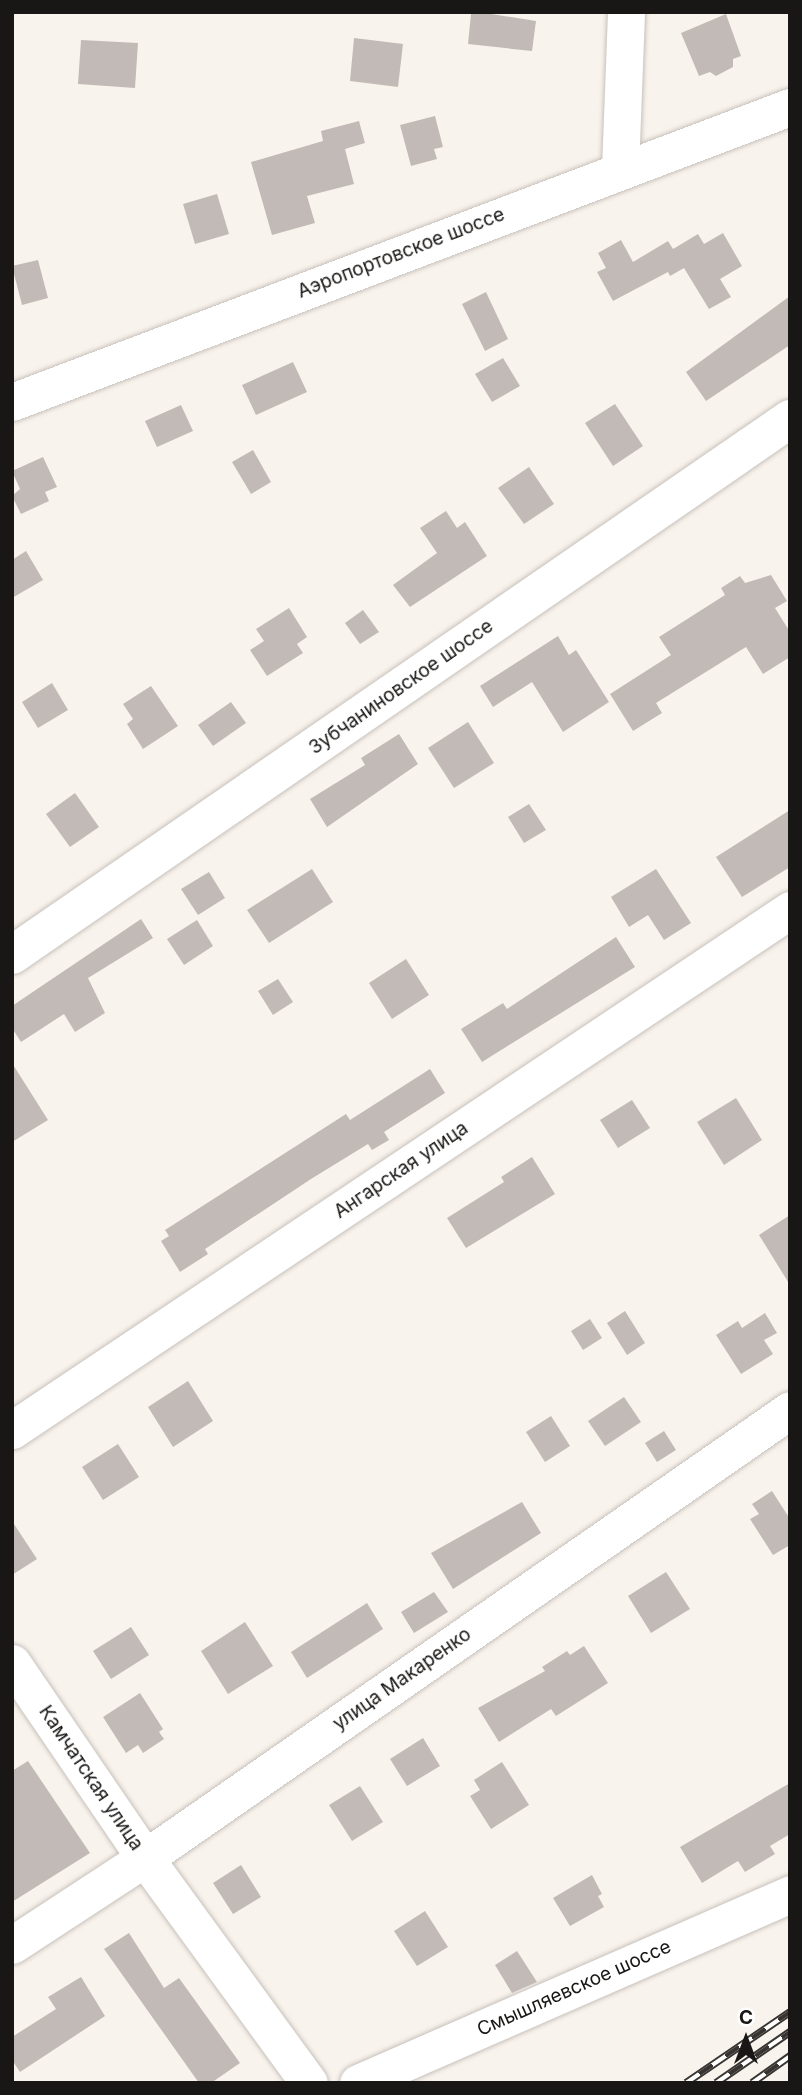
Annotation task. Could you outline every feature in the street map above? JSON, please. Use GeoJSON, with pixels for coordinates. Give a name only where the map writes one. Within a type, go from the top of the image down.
{"type":"FeatureCollection","features":[{"type":"Feature","properties":{"kind":"main road","name":"Зубчаниновское шоссе"},"geometry":{"type":"LineString","coordinates":[[12,955],[790,419]]}},
{"type":"Feature","properties":{"kind":"street"},"geometry":{"type":"LineString","coordinates":[[620,169],[626,12]]}},
{"type":"Feature","properties":{"kind":"street","name":"Аэропортовское шоссе"},"geometry":{"type":"LineString","coordinates":[[12,402],[620,169],[790,107]]}},
{"type":"Feature","properties":{"kind":"street","name":"Ангарская улица"},"geometry":{"type":"LineString","coordinates":[[12,1430],[790,910]]}},
{"type":"Feature","properties":{"kind":"street","name":"улица Макаренко"},"geometry":{"type":"LineString","coordinates":[[12,1945],[145,1858],[790,1410]]}},
{"type":"Feature","properties":{"kind":"street","name":"Камчатская улица"},"geometry":{"type":"LineString","coordinates":[[12,1663],[145,1858]]}},
{"type":"Feature","properties":{"kind":"street"},"geometry":{"type":"LineString","coordinates":[[145,1858],[309,2083]]}},
{"type":"Feature","properties":{"kind":"street","name":"Смышляевское шоссе"},"geometry":{"type":"LineString","coordinates":[[358,2083],[790,1894]]}},
{"type":"Feature","properties":{"kind":"building"},"geometry":{"type":"Polygon","coordinates":[[[479,12],[536,21],[532,51],[468,44],[471,14],[479,12]]]}},
{"type":"Feature","properties":{"kind":"building"},"geometry":{"type":"Polygon","coordinates":[[[726,14],[741,56],[733,59],[733,67],[716,76],[710,72],[699,76],[681,33],[726,14]]]}},
{"type":"Feature","properties":{"kind":"building"},"geometry":{"type":"Polygon","coordinates":[[[354,38],[403,44],[398,87],[350,81],[354,38]]]}},
{"type":"Feature","properties":{"kind":"building"},"geometry":{"type":"Polygon","coordinates":[[[81,40],[138,43],[135,88],[78,84],[81,40]]]}},
{"type":"Feature","properties":{"kind":"building"},"geometry":{"type":"Polygon","coordinates":[[[435,116],[443,147],[434,149],[437,159],[411,166],[400,125],[435,116]]]}},
{"type":"Feature","properties":{"kind":"building"},"geometry":{"type":"Polygon","coordinates":[[[359,121],[365,143],[345,149],[354,184],[307,196],[315,223],[272,235],[251,162],[323,141],[321,131],[359,121]]]}},
{"type":"Feature","properties":{"kind":"building"},"geometry":{"type":"Polygon","coordinates":[[[217,194],[229,234],[195,244],[183,204],[217,194]]]}},
{"type":"Feature","properties":{"kind":"building"},"geometry":{"type":"Polygon","coordinates":[[[723,233],[742,266],[720,279],[731,297],[709,309],[684,268],[670,276],[668,272],[613,301],[597,272],[606,268],[598,253],[621,240],[633,262],[668,241],[673,249],[698,234],[704,244],[723,233]]]}},
{"type":"Feature","properties":{"kind":"building"},"geometry":{"type":"Polygon","coordinates":[[[38,260],[48,298],[22,305],[12,266],[38,260]]]}},
{"type":"Feature","properties":{"kind":"building"},"geometry":{"type":"Polygon","coordinates":[[[486,292],[508,339],[485,351],[462,304],[486,292]]]}},
{"type":"Feature","properties":{"kind":"building"},"geometry":{"type":"Polygon","coordinates":[[[790,296],[790,345],[706,401],[686,372],[790,296]]]}},
{"type":"Feature","properties":{"kind":"building"},"geometry":{"type":"Polygon","coordinates":[[[503,358],[520,386],[492,402],[475,374],[503,358]]]}},
{"type":"Feature","properties":{"kind":"building"},"geometry":{"type":"Polygon","coordinates":[[[293,362],[307,392],[256,415],[242,385],[293,362]]]}},
{"type":"Feature","properties":{"kind":"building"},"geometry":{"type":"Polygon","coordinates":[[[615,404],[643,446],[613,466],[585,423],[615,404]]]}},
{"type":"Feature","properties":{"kind":"building"},"geometry":{"type":"Polygon","coordinates":[[[181,405],[193,431],[157,447],[145,421],[181,405]]]}},
{"type":"Feature","properties":{"kind":"building"},"geometry":{"type":"Polygon","coordinates":[[[253,450],[271,482],[251,494],[232,462],[253,450]]]}},
{"type":"Feature","properties":{"kind":"building"},"geometry":{"type":"Polygon","coordinates":[[[43,457],[57,487],[45,492],[49,501],[21,514],[12,496],[20,489],[12,471],[43,457]]]}},
{"type":"Feature","properties":{"kind":"building"},"geometry":{"type":"Polygon","coordinates":[[[529,467],[554,504],[524,524],[498,488],[529,467]]]}},
{"type":"Feature","properties":{"kind":"building"},"geometry":{"type":"Polygon","coordinates":[[[446,511],[457,528],[465,522],[487,556],[410,607],[393,585],[437,553],[420,528],[446,511]]]}},
{"type":"Feature","properties":{"kind":"building"},"geometry":{"type":"Polygon","coordinates":[[[26,551],[43,580],[12,598],[12,560],[26,551]]]}},
{"type":"Feature","properties":{"kind":"building"},"geometry":{"type":"Polygon","coordinates":[[[771,575],[787,601],[775,608],[790,632],[790,657],[763,674],[746,647],[656,703],[662,713],[633,731],[610,694],[671,655],[659,637],[725,595],[721,588],[740,576],[745,583],[771,575]]]}},
{"type":"Feature","properties":{"kind":"building"},"geometry":{"type":"Polygon","coordinates":[[[289,608],[307,637],[297,644],[303,653],[267,676],[250,650],[264,641],[256,629],[289,608]]]}},
{"type":"Feature","properties":{"kind":"building"},"geometry":{"type":"Polygon","coordinates":[[[363,610],[379,632],[360,644],[345,623],[363,610]]]}},
{"type":"Feature","properties":{"kind":"building"},"geometry":{"type":"Polygon","coordinates":[[[558,636],[569,655],[576,650],[609,702],[563,732],[532,682],[493,707],[480,686],[558,636]]]}},
{"type":"Feature","properties":{"kind":"building"},"geometry":{"type":"Polygon","coordinates":[[[52,683],[68,710],[38,728],[22,702],[52,683]]]}},
{"type":"Feature","properties":{"kind":"building"},"geometry":{"type":"Polygon","coordinates":[[[151,686],[178,726],[143,749],[127,724],[133,719],[123,704],[151,686]]]}},
{"type":"Feature","properties":{"kind":"building"},"geometry":{"type":"Polygon","coordinates":[[[231,702],[246,723],[213,746],[198,725],[231,702]]]}},
{"type":"Feature","properties":{"kind":"building"},"geometry":{"type":"Polygon","coordinates":[[[468,722],[494,763],[454,788],[428,748],[468,722]]]}},
{"type":"Feature","properties":{"kind":"building"},"geometry":{"type":"Polygon","coordinates":[[[399,734],[418,764],[327,827],[310,799],[365,765],[361,758],[399,734]]]}},
{"type":"Feature","properties":{"kind":"building"},"geometry":{"type":"Polygon","coordinates":[[[75,793],[99,827],[70,847],[46,814],[75,793]]]}},
{"type":"Feature","properties":{"kind":"building"},"geometry":{"type":"Polygon","coordinates":[[[529,804],[546,830],[524,843],[508,817],[529,804]]]}},
{"type":"Feature","properties":{"kind":"building"},"geometry":{"type":"Polygon","coordinates":[[[790,810],[790,867],[742,897],[716,857],[790,810]]]}},
{"type":"Feature","properties":{"kind":"building"},"geometry":{"type":"Polygon","coordinates":[[[312,869],[333,902],[269,943],[247,910],[312,869]]]}},
{"type":"Feature","properties":{"kind":"building"},"geometry":{"type":"Polygon","coordinates":[[[656,869],[691,923],[664,940],[648,915],[629,927],[611,897],[656,869]]]}},
{"type":"Feature","properties":{"kind":"building"},"geometry":{"type":"Polygon","coordinates":[[[209,872],[225,898],[198,915],[181,889],[209,872]]]}},
{"type":"Feature","properties":{"kind":"building"},"geometry":{"type":"Polygon","coordinates":[[[141,919],[153,938],[88,978],[105,1013],[75,1032],[64,1014],[21,1042],[12,1028],[12,1006],[141,919]]]}},
{"type":"Feature","properties":{"kind":"building"},"geometry":{"type":"Polygon","coordinates":[[[197,920],[213,946],[184,965],[167,939],[197,920]]]}},
{"type":"Feature","properties":{"kind":"building"},"geometry":{"type":"Polygon","coordinates":[[[616,937],[635,967],[482,1062],[461,1029],[503,1003],[507,1009],[616,937]]]}},
{"type":"Feature","properties":{"kind":"building"},"geometry":{"type":"Polygon","coordinates":[[[406,959],[429,995],[392,1019],[369,983],[406,959]]]}},
{"type":"Feature","properties":{"kind":"building"},"geometry":{"type":"Polygon","coordinates":[[[278,979],[293,1002],[273,1015],[258,991],[278,979]]]}},
{"type":"Feature","properties":{"kind":"building"},"geometry":{"type":"Polygon","coordinates":[[[12,1063],[48,1120],[12,1142],[12,1063]]]}},
{"type":"Feature","properties":{"kind":"building"},"geometry":{"type":"Polygon","coordinates":[[[430,1069],[445,1093],[384,1132],[389,1140],[372,1150],[368,1144],[311,1179],[205,1249],[208,1254],[180,1272],[161,1241],[169,1236],[165,1230],[346,1114],[350,1120],[430,1069]]]}},
{"type":"Feature","properties":{"kind":"building"},"geometry":{"type":"Polygon","coordinates":[[[736,1098],[762,1140],[724,1165],[697,1122],[736,1098]]]}},
{"type":"Feature","properties":{"kind":"building"},"geometry":{"type":"Polygon","coordinates":[[[632,1100],[650,1128],[618,1148],[600,1120],[632,1100]]]}},
{"type":"Feature","properties":{"kind":"building"},"geometry":{"type":"Polygon","coordinates":[[[532,1157],[555,1194],[466,1248],[447,1218],[504,1182],[501,1177],[532,1157]]]}},
{"type":"Feature","properties":{"kind":"building"},"geometry":{"type":"Polygon","coordinates":[[[790,1215],[790,1285],[759,1235],[790,1215]]]}},
{"type":"Feature","properties":{"kind":"building"},"geometry":{"type":"Polygon","coordinates":[[[625,1311],[645,1343],[627,1355],[607,1323],[625,1311]]]}},
{"type":"Feature","properties":{"kind":"building"},"geometry":{"type":"Polygon","coordinates":[[[765,1313],[777,1333],[764,1340],[773,1354],[741,1374],[716,1335],[738,1321],[742,1328],[765,1313]]]}},
{"type":"Feature","properties":{"kind":"building"},"geometry":{"type":"Polygon","coordinates":[[[590,1319],[602,1338],[583,1350],[571,1331],[590,1319]]]}},
{"type":"Feature","properties":{"kind":"building"},"geometry":{"type":"Polygon","coordinates":[[[188,1381],[213,1421],[173,1447],[148,1407],[188,1381]]]}},
{"type":"Feature","properties":{"kind":"building"},"geometry":{"type":"Polygon","coordinates":[[[624,1397],[641,1422],[605,1446],[588,1421],[624,1397]]]}},
{"type":"Feature","properties":{"kind":"building"},"geometry":{"type":"Polygon","coordinates":[[[551,1416],[570,1446],[545,1462],[526,1432],[551,1416]]]}},
{"type":"Feature","properties":{"kind":"building"},"geometry":{"type":"Polygon","coordinates":[[[664,1431],[676,1450],[657,1462],[645,1443],[664,1431]]]}},
{"type":"Feature","properties":{"kind":"building"},"geometry":{"type":"Polygon","coordinates":[[[118,1444],[139,1477],[103,1500],[82,1467],[118,1444]]]}},
{"type":"Feature","properties":{"kind":"building"},"geometry":{"type":"Polygon","coordinates":[[[772,1491],[790,1519],[790,1545],[773,1555],[750,1519],[759,1514],[752,1504],[772,1491]]]}},
{"type":"Feature","properties":{"kind":"building"},"geometry":{"type":"Polygon","coordinates":[[[522,1502],[541,1533],[453,1589],[431,1553],[522,1502]]]}},
{"type":"Feature","properties":{"kind":"building"},"geometry":{"type":"Polygon","coordinates":[[[12,1521],[37,1559],[12,1575],[12,1521]]]}},
{"type":"Feature","properties":{"kind":"building"},"geometry":{"type":"Polygon","coordinates":[[[666,1572],[690,1609],[651,1633],[628,1596],[666,1572]]]}},
{"type":"Feature","properties":{"kind":"building"},"geometry":{"type":"Polygon","coordinates":[[[434,1592],[448,1612],[414,1633],[401,1612],[434,1592]]]}},
{"type":"Feature","properties":{"kind":"building"},"geometry":{"type":"Polygon","coordinates":[[[367,1603],[383,1629],[307,1678],[291,1652],[367,1603]]]}},
{"type":"Feature","properties":{"kind":"building"},"geometry":{"type":"Polygon","coordinates":[[[245,1622],[273,1666],[228,1694],[201,1651],[245,1622]]]}},
{"type":"Feature","properties":{"kind":"building"},"geometry":{"type":"Polygon","coordinates":[[[131,1627],[149,1655],[111,1679],[93,1651],[131,1627]]]}},
{"type":"Feature","properties":{"kind":"building"},"geometry":{"type":"Polygon","coordinates":[[[584,1646],[608,1683],[556,1716],[551,1709],[499,1742],[478,1708],[545,1671],[542,1667],[567,1651],[570,1655],[584,1646]]]}},
{"type":"Feature","properties":{"kind":"building"},"geometry":{"type":"Polygon","coordinates":[[[140,1693],[163,1729],[159,1732],[164,1739],[143,1753],[138,1745],[126,1753],[103,1717],[140,1693]]]}},
{"type":"Feature","properties":{"kind":"building"},"geometry":{"type":"Polygon","coordinates":[[[423,1738],[440,1766],[407,1786],[390,1759],[423,1738]]]}},
{"type":"Feature","properties":{"kind":"building"},"geometry":{"type":"Polygon","coordinates":[[[28,1761],[90,1853],[12,1902],[12,1771],[28,1761]]]}},
{"type":"Feature","properties":{"kind":"building"},"geometry":{"type":"Polygon","coordinates":[[[502,1762],[529,1805],[491,1829],[470,1796],[480,1790],[474,1780],[502,1762]]]}},
{"type":"Feature","properties":{"kind":"building"},"geometry":{"type":"Polygon","coordinates":[[[790,1783],[790,1834],[770,1846],[775,1854],[745,1872],[738,1861],[702,1883],[680,1847],[790,1783]]]}},
{"type":"Feature","properties":{"kind":"building"},"geometry":{"type":"Polygon","coordinates":[[[360,1786],[383,1822],[352,1841],[329,1805],[360,1786]]]}},
{"type":"Feature","properties":{"kind":"building"},"geometry":{"type":"Polygon","coordinates":[[[241,1865],[261,1897],[233,1914],[213,1883],[241,1865]]]}},
{"type":"Feature","properties":{"kind":"building"},"geometry":{"type":"Polygon","coordinates":[[[592,1875],[602,1894],[598,1896],[604,1907],[570,1926],[553,1898],[592,1875]]]}},
{"type":"Feature","properties":{"kind":"building"},"geometry":{"type":"Polygon","coordinates":[[[425,1911],[448,1947],[417,1966],[394,1931],[425,1911]]]}},
{"type":"Feature","properties":{"kind":"building"},"geometry":{"type":"Polygon","coordinates":[[[129,1933],[164,1988],[179,1978],[240,2063],[211,2083],[199,2083],[104,1949],[129,1933]]]}},
{"type":"Feature","properties":{"kind":"building"},"geometry":{"type":"Polygon","coordinates":[[[517,1951],[537,1982],[512,1993],[495,1965],[517,1951]]]}},
{"type":"Feature","properties":{"kind":"building"},"geometry":{"type":"Polygon","coordinates":[[[81,1977],[105,2016],[20,2072],[12,2060],[12,2037],[56,2009],[48,1997],[81,1977]]]}},
{"type":"Feature","properties":{"kind":"railway"},"geometry":{"type":"LineString","coordinates":[[686,2083],[790,2012]]}},
{"type":"Feature","properties":{"kind":"railway"},"geometry":{"type":"LineString","coordinates":[[716,2083],[790,2032]]}},
{"type":"Feature","properties":{"kind":"railway"},"geometry":{"type":"LineString","coordinates":[[752,2083],[790,2056]]}}]}
